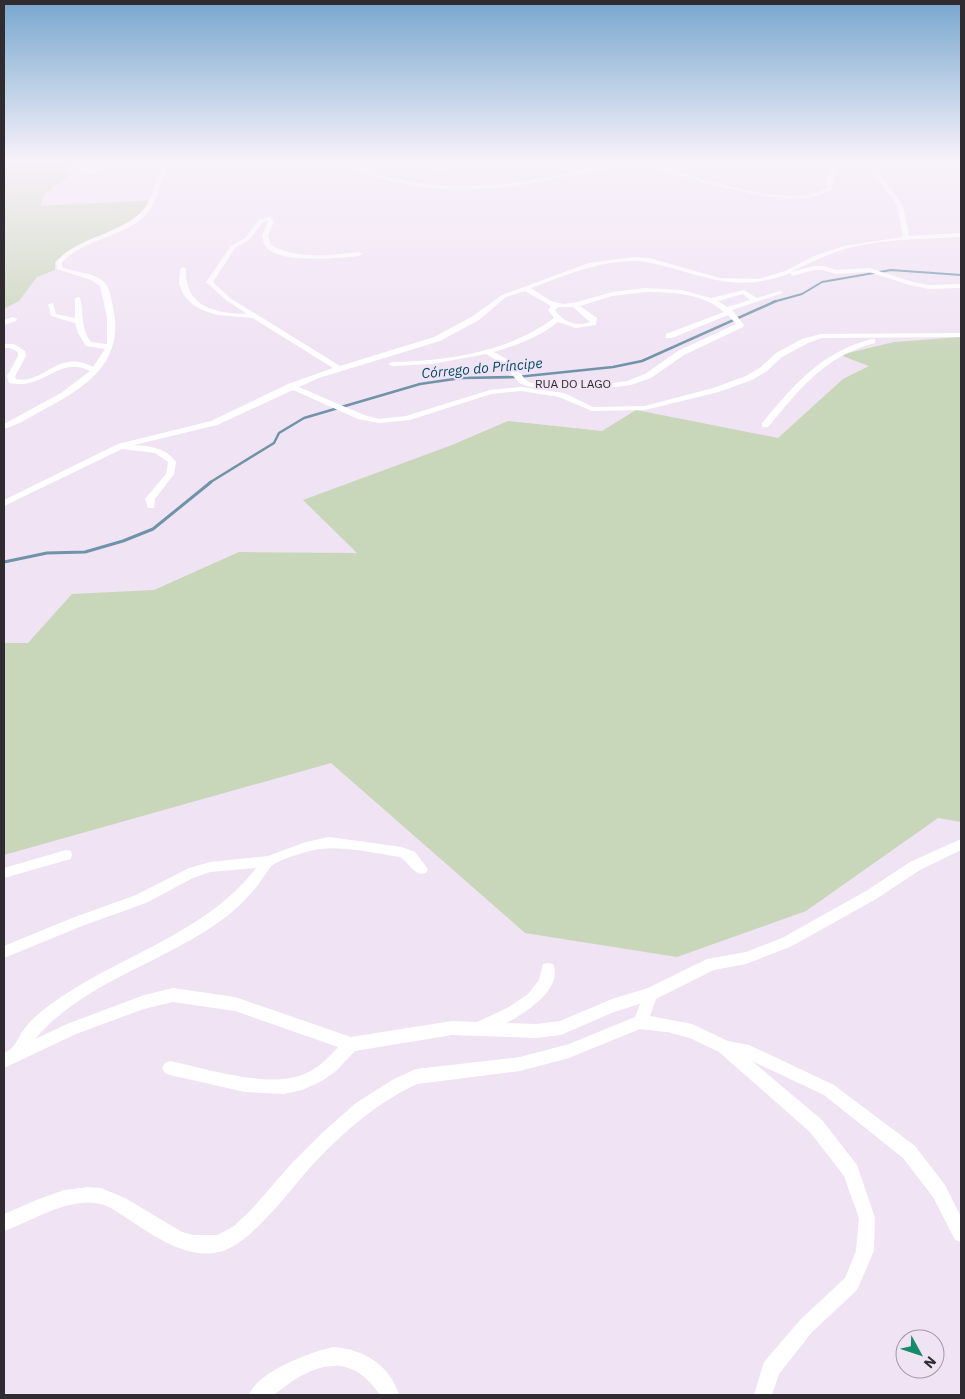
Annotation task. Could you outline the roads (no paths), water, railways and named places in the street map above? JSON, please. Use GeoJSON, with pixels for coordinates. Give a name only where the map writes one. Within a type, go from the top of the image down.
{"type":"FeatureCollection","features":[{"type":"Feature","properties":{"kind":"street"},"geometry":{"type":"LineString","coordinates":[[4,428],[74,387],[95,371],[104,360],[110,347],[111,327],[103,285],[92,279],[64,271],[59,268],[59,262],[80,246],[122,226]]}},
{"type":"Feature","properties":{"kind":"street"},"geometry":{"type":"LineString","coordinates":[[257,226],[247,239],[233,247],[210,282],[228,299],[339,369]]}},
{"type":"Feature","properties":{"kind":"street"},"geometry":{"type":"LineString","coordinates":[[268,226],[264,235],[266,244],[272,250],[291,256],[359,254]]}},
{"type":"Feature","properties":{"kind":"street"},"geometry":{"type":"LineString","coordinates":[[904,226],[906,238]]}},
{"type":"Feature","properties":{"kind":"street"},"geometry":{"type":"LineString","coordinates":[[768,278],[787,272],[816,257],[846,247],[906,238],[961,235]]}},
{"type":"Feature","properties":{"kind":"street"},"geometry":{"type":"LineString","coordinates":[[4,502],[121,446],[227,419],[291,386],[437,339],[476,318],[504,296],[589,265],[633,259],[649,260],[720,280],[742,282],[814,268],[824,268],[836,272],[878,272],[929,287],[961,286]]}},
{"type":"Feature","properties":{"kind":"street"},"geometry":{"type":"LineString","coordinates":[[182,269],[181,284],[188,296],[199,306],[225,316],[256,316]]}},
{"type":"Feature","properties":{"kind":"street"},"geometry":{"type":"LineString","coordinates":[[526,288],[556,305],[574,305],[612,294],[631,291],[675,292],[713,300],[744,292],[756,301]]}},
{"type":"Feature","properties":{"kind":"street"},"geometry":{"type":"LineString","coordinates":[[669,336],[732,315],[756,301],[780,294]]}},
{"type":"Feature","properties":{"kind":"street"},"geometry":{"type":"LineString","coordinates":[[78,298],[77,320],[82,336],[89,344],[110,347]]}},
{"type":"Feature","properties":{"kind":"street"},"geometry":{"type":"LineString","coordinates":[[713,300],[732,315]]}},
{"type":"Feature","properties":{"kind":"street"},"geometry":{"type":"LineString","coordinates":[[51,304],[53,315],[77,320]]}},
{"type":"Feature","properties":{"kind":"street"},"geometry":{"type":"LineString","coordinates":[[556,305],[551,310],[564,323],[580,327],[593,324],[594,320],[574,305]]}},
{"type":"Feature","properties":{"kind":"street","name":"RUA DO LAGO"},"geometry":{"type":"LineString","coordinates":[[488,352],[507,364],[530,385],[608,386],[628,383],[648,376],[693,346],[736,328],[740,325],[732,315]]}},
{"type":"Feature","properties":{"kind":"street"},"geometry":{"type":"LineString","coordinates":[[392,364],[456,359],[488,352],[539,332],[558,318]]}},
{"type":"Feature","properties":{"kind":"street"},"geometry":{"type":"LineString","coordinates":[[4,323],[12,320]]}},
{"type":"Feature","properties":{"kind":"street"},"geometry":{"type":"LineString","coordinates":[[291,386],[369,420],[407,418],[490,392],[521,389],[561,395],[592,409],[645,408],[716,390],[749,378],[764,369],[779,355],[805,341],[821,336],[893,337],[961,335]]}},
{"type":"Feature","properties":{"kind":"street"},"geometry":{"type":"LineString","coordinates":[[765,425],[824,361],[840,351],[857,344],[893,337]]}},
{"type":"Feature","properties":{"kind":"street"},"geometry":{"type":"LineString","coordinates":[[4,346],[11,346],[20,351],[22,356],[11,376],[12,381],[32,380],[71,364],[82,364],[95,371]]}},
{"type":"Feature","properties":{"kind":"street"},"geometry":{"type":"LineString","coordinates":[[121,446],[157,450],[167,454],[172,462],[170,474],[150,499],[151,506]]}},
{"type":"Feature","properties":{"kind":"street"},"geometry":{"type":"LineString","coordinates":[[4,952],[77,922],[141,899],[189,874],[210,867],[268,861],[306,847],[329,842],[402,852],[410,856],[421,868]]}},
{"type":"Feature","properties":{"kind":"street"},"geometry":{"type":"LineString","coordinates":[[4,1061],[72,1029],[144,1002],[173,995],[235,1004],[351,1044],[452,1028],[536,1031],[561,1028],[612,1006],[651,994],[712,964],[746,958],[787,942],[871,895],[915,866],[961,844]]}},
{"type":"Feature","properties":{"kind":"street"},"geometry":{"type":"LineString","coordinates":[[4,873],[66,855]]}},
{"type":"Feature","properties":{"kind":"street"},"geometry":{"type":"LineString","coordinates":[[18,1054],[30,1032],[55,1009],[112,974],[177,940],[221,913],[254,881],[268,861]]}},
{"type":"Feature","properties":{"kind":"street"},"geometry":{"type":"LineString","coordinates":[[481,1028],[524,1006],[538,995],[547,982],[548,969]]}},
{"type":"Feature","properties":{"kind":"street"},"geometry":{"type":"LineString","coordinates":[[640,1022],[651,994]]}},
{"type":"Feature","properties":{"kind":"street"},"geometry":{"type":"LineString","coordinates":[[4,1223],[48,1204],[82,1196],[103,1196],[126,1208],[154,1228],[191,1244],[220,1244],[243,1231],[300,1166],[349,1120],[389,1089],[402,1082],[416,1077],[520,1064],[569,1051],[640,1022],[667,1025],[692,1031],[724,1047],[816,1126],[851,1171],[867,1218],[865,1252],[851,1284],[806,1326],[771,1369],[764,1395]]}},
{"type":"Feature","properties":{"kind":"street"},"geometry":{"type":"LineString","coordinates":[[170,1068],[240,1082],[286,1086],[302,1084],[318,1076],[351,1044]]}},
{"type":"Feature","properties":{"kind":"street"},"geometry":{"type":"LineString","coordinates":[[724,1047],[749,1052],[829,1090],[909,1152],[939,1191],[961,1234]]}},
{"type":"Feature","properties":{"kind":"street"},"geometry":{"type":"LineString","coordinates":[[258,1395],[277,1378],[303,1365],[331,1356],[351,1356],[371,1368],[390,1395]]}},
{"type":"Feature","properties":{"kind":"street"},"geometry":{"type":"LineString","coordinates":[[267,1395],[277,1378]]}},
{"type":"Feature","properties":{"kind":"waterway","name":"Córrego do Príncipe"},"geometry":{"type":"LineString","coordinates":[[775,301],[802,294],[822,282],[891,270],[961,275]]}},
{"type":"Feature","properties":{"kind":"waterway","name":"Córrego do Príncipe"},"geometry":{"type":"LineString","coordinates":[[209,483],[274,443],[279,433],[304,418],[420,384],[461,378],[517,377],[613,367],[642,361],[775,301]]}},
{"type":"Feature","properties":{"kind":"waterway","name":"Córrego do Príncipe"},"geometry":{"type":"LineString","coordinates":[[4,562],[47,553],[85,552],[123,541],[153,529],[211,482]]}}]}
